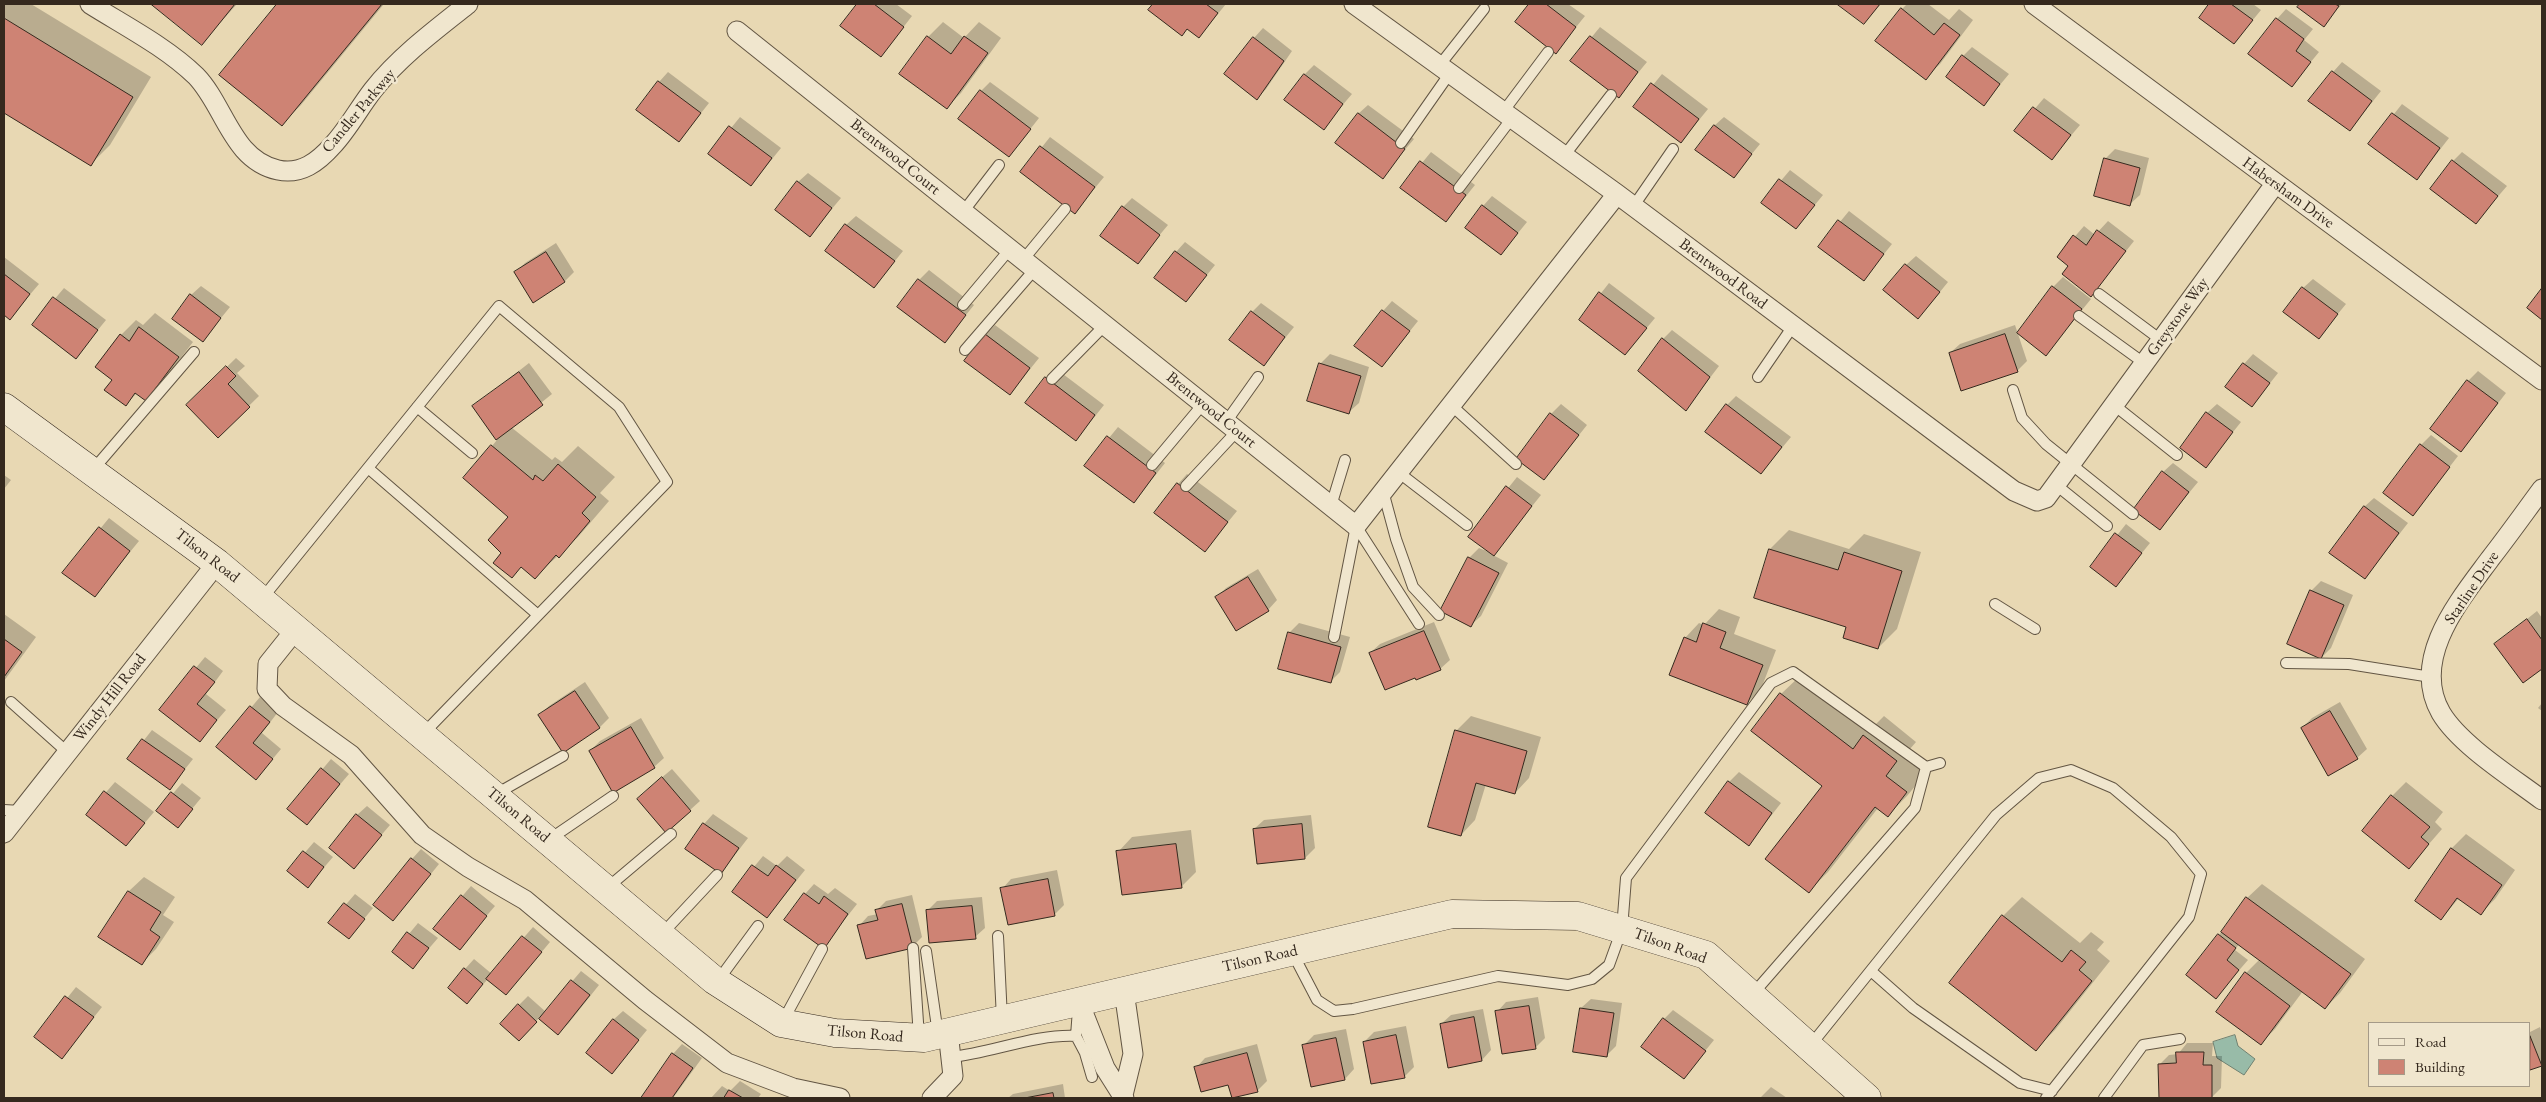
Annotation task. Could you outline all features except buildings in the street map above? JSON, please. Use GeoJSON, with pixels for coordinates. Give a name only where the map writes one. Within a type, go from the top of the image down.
{"type":"FeatureCollection","features":[{"type":"Feature","properties":{"kind":"street","name":"Candler Parkway"},"geometry":{"type":"LineString","coordinates":[[90,4],[172,57],[197,78],[250,158],[265,167],[298,171],[313,164],[333,146],[374,89],[423,40],[468,4]]}},
{"type":"Feature","properties":{"kind":"street","name":"Brentwood Road"},"geometry":{"type":"LineString","coordinates":[[1354,4],[1617,194],[2014,491],[2037,501],[2046,498],[2076,457]]}},
{"type":"Feature","properties":{"kind":"street","name":"Habersham Drive"},"geometry":{"type":"LineString","coordinates":[[2034,4],[2542,380]]}},
{"type":"Feature","properties":{"kind":"street","name":"Brentwood Court"},"geometry":{"type":"LineString","coordinates":[[737,31],[1356,526]]}},
{"type":"Feature","properties":{"kind":"street","name":"Greystone Way"},"geometry":{"type":"LineString","coordinates":[[2076,457],[2275,184]]}},
{"type":"Feature","properties":{"kind":"street"},"geometry":{"type":"LineString","coordinates":[[1356,526],[1617,194]]}},
{"type":"Feature","properties":{"kind":"street","name":"Tilson Road"},"geometry":{"type":"LineString","coordinates":[[4,406],[217,563],[717,982],[781,1023],[835,1033],[939,1041],[1002,1020],[1452,914],[1578,916],[1706,955],[1867,1098]]}},
{"type":"Feature","properties":{"kind":"street","name":"Starline Drive"},"geometry":{"type":"LineString","coordinates":[[2542,489],[2461,600],[2443,630],[2434,654],[2431,677],[2434,696],[2442,714],[2452,727],[2469,744],[2542,800]]}},
{"type":"Feature","properties":{"kind":"street","name":"Windy Hill Road"},"geometry":{"type":"LineString","coordinates":[[4,833],[12,811],[67,752],[217,563]]}},
{"type":"Feature","properties":{"kind":"street"},"geometry":{"type":"LineString","coordinates":[[296,629],[268,664],[267,689],[283,706],[351,755],[422,835],[468,867],[525,900],[645,1000],[727,1062],[793,1088],[840,1098]]}},
{"type":"Feature","properties":{"kind":"street"},"geometry":{"type":"LineString","coordinates":[[1124,991],[1133,1054],[1124,1097]]}},
{"type":"Feature","properties":{"kind":"street"},"geometry":{"type":"LineString","coordinates":[[1079,1002],[1105,1068],[1124,1097]]}},
{"type":"Feature","properties":{"kind":"street"},"geometry":{"type":"LineString","coordinates":[[932,1098],[953,1076],[939,1041]]}},
{"type":"Feature","properties":{"kind":"lane"},"geometry":{"type":"LineString","coordinates":[[1401,142],[1484,9]]}},
{"type":"Feature","properties":{"kind":"lane"},"geometry":{"type":"LineString","coordinates":[[1459,188],[1548,52]]}},
{"type":"Feature","properties":{"kind":"lane"},"geometry":{"type":"LineString","coordinates":[[1564,156],[1611,95]]}},
{"type":"Feature","properties":{"kind":"lane"},"geometry":{"type":"LineString","coordinates":[[1633,207],[1673,149]]}},
{"type":"Feature","properties":{"kind":"lane"},"geometry":{"type":"LineString","coordinates":[[963,212],[999,165]]}},
{"type":"Feature","properties":{"kind":"lane"},"geometry":{"type":"LineString","coordinates":[[965,350],[1023,260],[1065,209]]}},
{"type":"Feature","properties":{"kind":"lane"},"geometry":{"type":"LineString","coordinates":[[963,306],[1023,260]]}},
{"type":"Feature","properties":{"kind":"lane"},"geometry":{"type":"LineString","coordinates":[[2099,294],[2161,340]]}},
{"type":"Feature","properties":{"kind":"lane"},"geometry":{"type":"LineString","coordinates":[[261,600],[499,306],[619,407],[667,482],[422,735]]}},
{"type":"Feature","properties":{"kind":"lane"},"geometry":{"type":"LineString","coordinates":[[2079,316],[2144,364]]}},
{"type":"Feature","properties":{"kind":"lane"},"geometry":{"type":"LineString","coordinates":[[1052,379],[1105,326]]}},
{"type":"Feature","properties":{"kind":"lane"},"geometry":{"type":"LineString","coordinates":[[1758,377],[1793,326]]}},
{"type":"Feature","properties":{"kind":"lane"},"geometry":{"type":"LineString","coordinates":[[92,471],[194,352]]}},
{"type":"Feature","properties":{"kind":"lane"},"geometry":{"type":"LineString","coordinates":[[1186,486],[1231,427],[1258,377]]}},
{"type":"Feature","properties":{"kind":"lane"},"geometry":{"type":"LineString","coordinates":[[2013,390],[2022,418],[2046,444],[2076,457],[2133,514]]}},
{"type":"Feature","properties":{"kind":"lane"},"geometry":{"type":"LineString","coordinates":[[1152,465],[1203,404]]}},
{"type":"Feature","properties":{"kind":"lane"},"geometry":{"type":"LineString","coordinates":[[2114,404],[2177,455]]}},
{"type":"Feature","properties":{"kind":"lane"},"geometry":{"type":"LineString","coordinates":[[1451,405],[1516,464]]}},
{"type":"Feature","properties":{"kind":"lane"},"geometry":{"type":"LineString","coordinates":[[417,407],[472,453]]}},
{"type":"Feature","properties":{"kind":"lane"},"geometry":{"type":"LineString","coordinates":[[1331,506],[1345,460]]}},
{"type":"Feature","properties":{"kind":"lane"},"geometry":{"type":"LineString","coordinates":[[368,468],[538,615]]}},
{"type":"Feature","properties":{"kind":"lane"},"geometry":{"type":"LineString","coordinates":[[1398,472],[1467,525]]}},
{"type":"Feature","properties":{"kind":"lane"},"geometry":{"type":"LineString","coordinates":[[2056,484],[2107,526]]}},
{"type":"Feature","properties":{"kind":"lane"},"geometry":{"type":"LineString","coordinates":[[1383,491],[1396,540],[1413,587],[1439,615]]}},
{"type":"Feature","properties":{"kind":"lane"},"geometry":{"type":"LineString","coordinates":[[1356,526],[1419,624]]}},
{"type":"Feature","properties":{"kind":"lane"},"geometry":{"type":"LineString","coordinates":[[1334,637],[1356,526]]}},
{"type":"Feature","properties":{"kind":"lane"},"geometry":{"type":"LineString","coordinates":[[1995,604],[2035,629]]}},
{"type":"Feature","properties":{"kind":"lane"},"geometry":{"type":"LineString","coordinates":[[2286,663],[2349,664],[2431,677]]}},
{"type":"Feature","properties":{"kind":"lane"},"geometry":{"type":"LineString","coordinates":[[1292,952],[1317,1000],[1334,1010],[1353,1009],[1498,976],[1568,985],[1592,979],[1609,965],[1622,929],[1626,878],[1771,683],[1793,672],[1926,767]]}},
{"type":"Feature","properties":{"kind":"lane"},"geometry":{"type":"LineString","coordinates":[[11,702],[67,752]]}},
{"type":"Feature","properties":{"kind":"lane"},"geometry":{"type":"LineString","coordinates":[[494,795],[563,756]]}},
{"type":"Feature","properties":{"kind":"lane"},"geometry":{"type":"LineString","coordinates":[[1926,767],[1940,763]]}},
{"type":"Feature","properties":{"kind":"lane"},"geometry":{"type":"LineString","coordinates":[[1751,995],[1915,808],[1926,767]]}},
{"type":"Feature","properties":{"kind":"lane"},"geometry":{"type":"LineString","coordinates":[[1810,1047],[1996,815],[2039,778],[2071,770],[2113,788],[2172,836],[2201,874],[2189,917],[2049,1094],[2020,1083],[1913,1008],[1871,971]]}},
{"type":"Feature","properties":{"kind":"lane"},"geometry":{"type":"LineString","coordinates":[[548,840],[613,796]]}},
{"type":"Feature","properties":{"kind":"lane"},"geometry":{"type":"LineString","coordinates":[[606,889],[671,834]]}},
{"type":"Feature","properties":{"kind":"lane"},"geometry":{"type":"LineString","coordinates":[[661,935],[717,875]]}},
{"type":"Feature","properties":{"kind":"lane"},"geometry":{"type":"LineString","coordinates":[[717,982],[758,926]]}},
{"type":"Feature","properties":{"kind":"lane"},"geometry":{"type":"LineString","coordinates":[[998,936],[1002,1020]]}},
{"type":"Feature","properties":{"kind":"lane"},"geometry":{"type":"LineString","coordinates":[[913,948],[939,1041]]}},
{"type":"Feature","properties":{"kind":"lane"},"geometry":{"type":"LineString","coordinates":[[781,1023],[822,949]]}},
{"type":"Feature","properties":{"kind":"lane"},"geometry":{"type":"LineString","coordinates":[[926,951],[939,1041]]}},
{"type":"Feature","properties":{"kind":"lane"},"geometry":{"type":"LineString","coordinates":[[1079,1002],[1076,1036],[1085,1053],[1092,1077]]}},
{"type":"Feature","properties":{"kind":"lane"},"geometry":{"type":"LineString","coordinates":[[939,1041],[977,1055],[1058,1035],[1076,1036]]}},
{"type":"Feature","properties":{"kind":"lane"},"geometry":{"type":"LineString","coordinates":[[2104,1098],[2143,1045],[2180,1039]]}},
{"type":"Feature","properties":{"kind":"shaded area"},"geometry":{"type":"Polygon","coordinates":[[[2235,1035],[2238,1046],[2255,1059],[2244,1075],[2217,1058],[2213,1042],[2235,1035]]]}}]}
